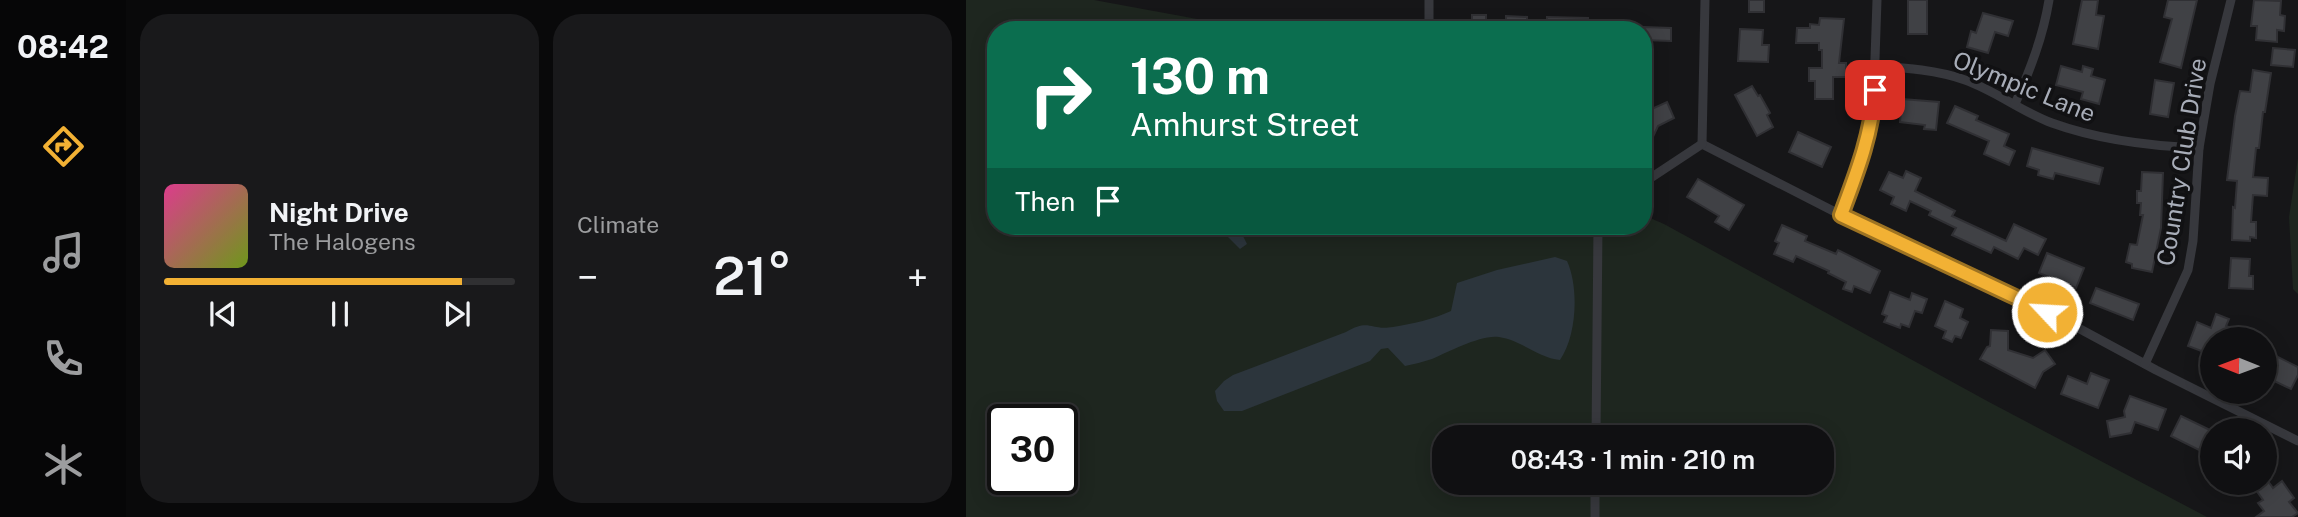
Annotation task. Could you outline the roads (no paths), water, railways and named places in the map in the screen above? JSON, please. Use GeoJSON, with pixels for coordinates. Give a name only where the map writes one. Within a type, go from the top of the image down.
{"type":"FeatureCollection","features":[{"type":"Feature","properties":{"kind":"street"},"geometry":{"type":"LineString","coordinates":[[1429,0],[1429,21]]}},
{"type":"Feature","properties":{"kind":"street"},"geometry":{"type":"LineString","coordinates":[[1702,144],[1705,0]]}},
{"type":"Feature","properties":{"kind":"street"},"geometry":{"type":"LineString","coordinates":[[1841,215],[1865,152],[1873,117],[1877,0]]}},
{"type":"Feature","properties":{"kind":"street"},"geometry":{"type":"LineString","coordinates":[[2015,104],[2045,26],[2049,0]]}},
{"type":"Feature","properties":{"kind":"street","name":"Country Club Drive"},"geometry":{"type":"LineString","coordinates":[[2145,364],[2189,270],[2199,148],[2210,85],[2231,0]]}},
{"type":"Feature","properties":{"kind":"street","name":"Olympic Lane"},"geometry":{"type":"LineString","coordinates":[[1876,66],[1911,68],[1966,80],[2049,122],[2094,137],[2199,148]]}},
{"type":"Feature","properties":{"kind":"street"},"geometry":{"type":"LineString","coordinates":[[1652,177],[1702,144]]}},
{"type":"Feature","properties":{"kind":"street"},"geometry":{"type":"LineString","coordinates":[[1702,144],[1841,215],[2070,323],[2298,441]]}},
{"type":"Feature","properties":{"kind":"street"},"geometry":{"type":"LineString","coordinates":[[1596,425],[1598,235]]}},
{"type":"Feature","properties":{"kind":"street"},"geometry":{"type":"LineString","coordinates":[[1595,495],[1595,517]]}}]}
